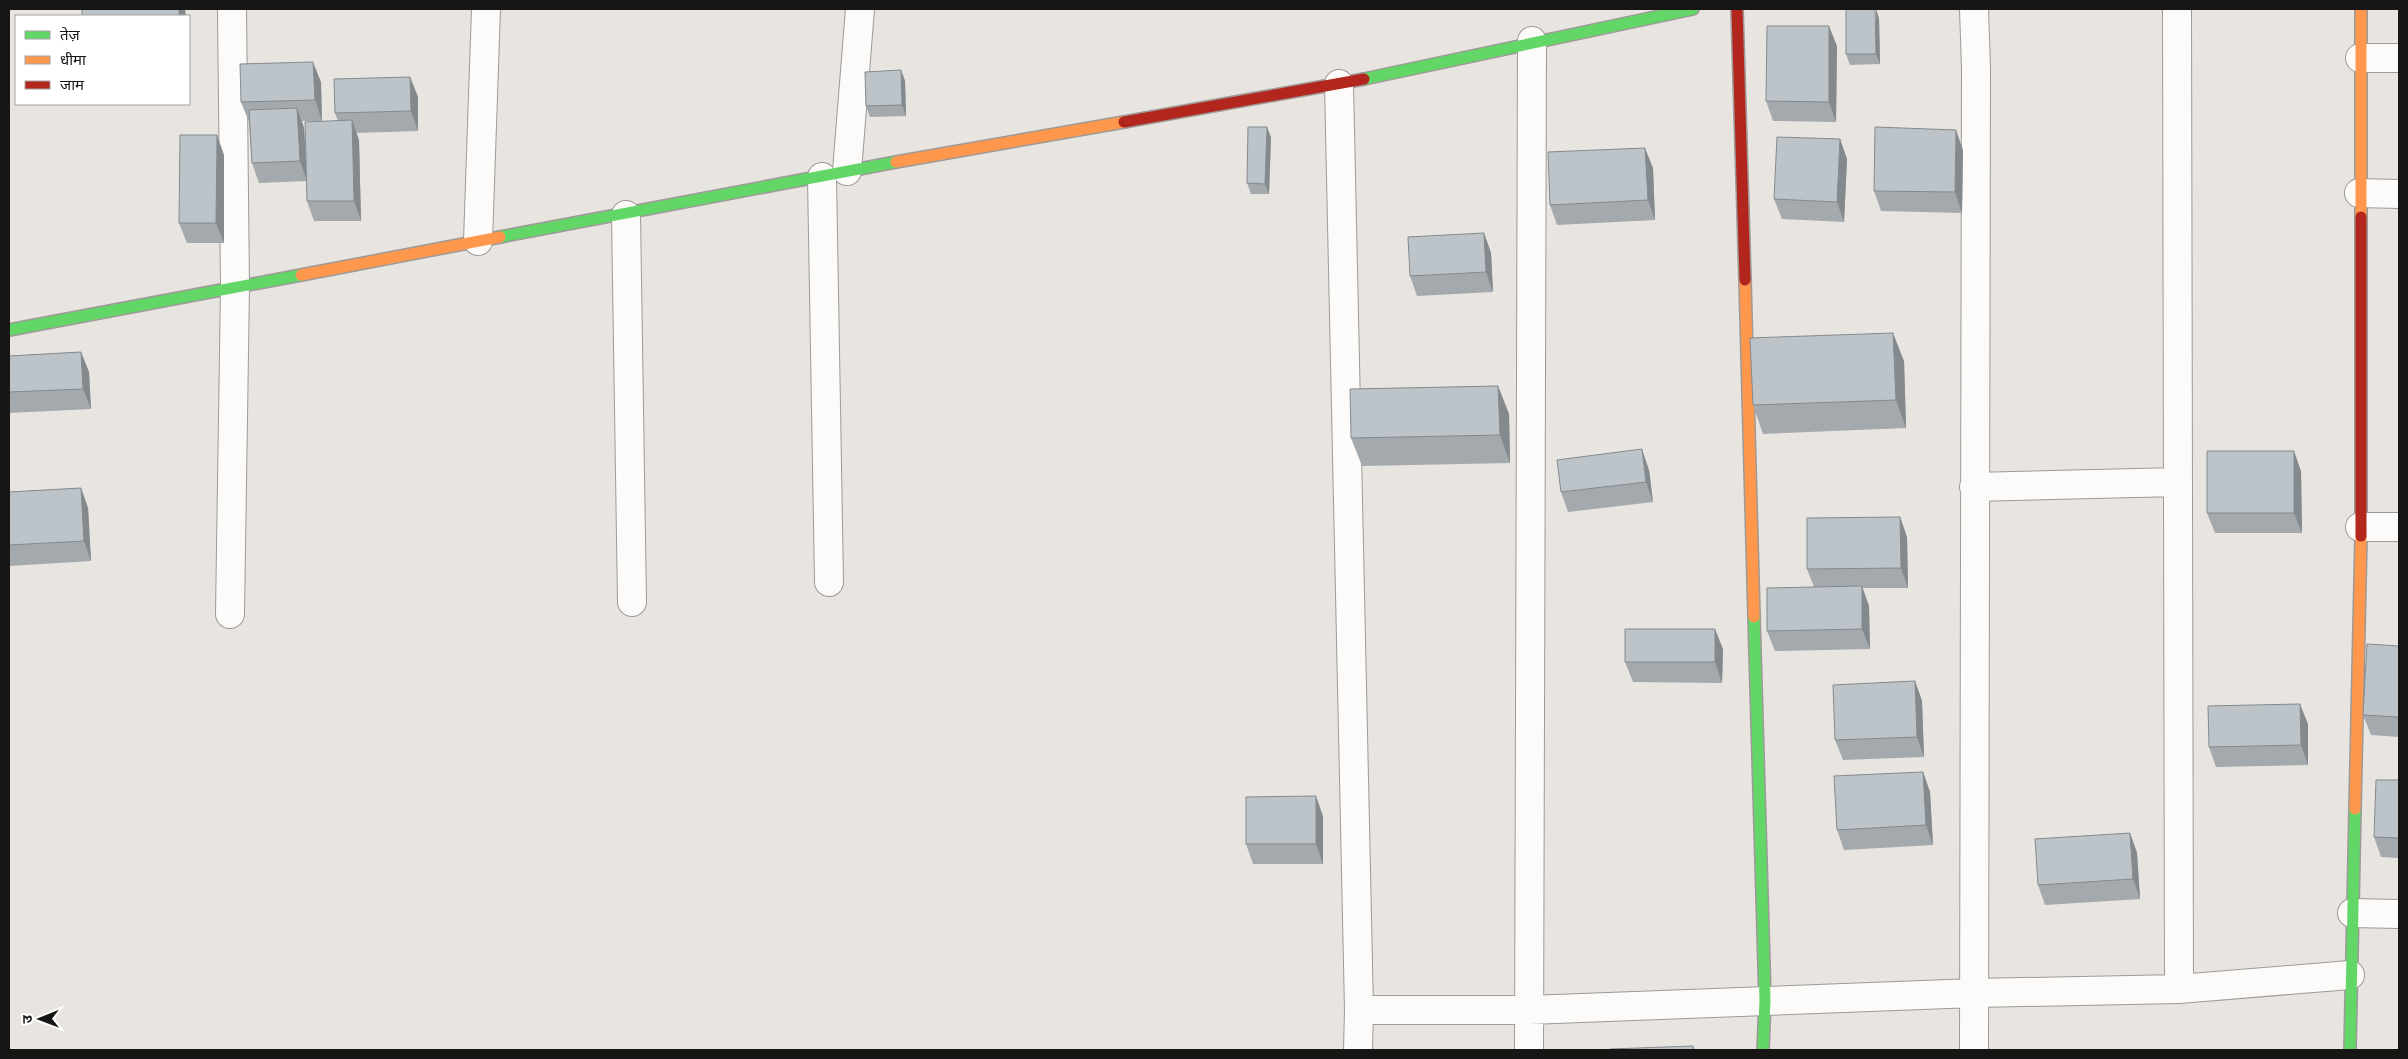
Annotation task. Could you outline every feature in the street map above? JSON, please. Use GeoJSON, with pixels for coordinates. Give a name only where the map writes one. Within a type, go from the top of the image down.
{"type":"FeatureCollection","features":[{"type":"Feature","properties":{"kind":"street"},"geometry":{"type":"LineString","coordinates":[[230,614],[235,287],[232,9]]}},
{"type":"Feature","properties":{"kind":"street"},"geometry":{"type":"LineString","coordinates":[[478,241],[486,9]]}},
{"type":"Feature","properties":{"kind":"street"},"geometry":{"type":"LineString","coordinates":[[829,582],[834,174],[860,9]]}},
{"type":"Feature","properties":{"kind":"street"},"geometry":{"type":"LineString","coordinates":[[9,330],[478,241],[626,216],[834,174],[1339,84],[1532,41],[1693,9]]}},
{"type":"Feature","properties":{"kind":"street"},"geometry":{"type":"LineString","coordinates":[[1737,9],[1765,1000],[1764,1050]]}},
{"type":"Feature","properties":{"kind":"street"},"geometry":{"type":"LineString","coordinates":[[1974,9],[1976,68],[1974,1050]]}},
{"type":"Feature","properties":{"kind":"street"},"geometry":{"type":"LineString","coordinates":[[2177,9],[2179,989]]}},
{"type":"Feature","properties":{"kind":"street"},"geometry":{"type":"LineString","coordinates":[[2350,1050],[2360,527],[2359,193],[2361,9]]}},
{"type":"Feature","properties":{"kind":"street"},"geometry":{"type":"LineString","coordinates":[[1529,1050],[1532,41]]}},
{"type":"Feature","properties":{"kind":"street"},"geometry":{"type":"LineString","coordinates":[[2360,58],[2399,58]]}},
{"type":"Feature","properties":{"kind":"street"},"geometry":{"type":"LineString","coordinates":[[1339,84],[1359,1010],[1358,1050]]}},
{"type":"Feature","properties":{"kind":"street"},"geometry":{"type":"LineString","coordinates":[[2359,193],[2399,194]]}},
{"type":"Feature","properties":{"kind":"street"},"geometry":{"type":"LineString","coordinates":[[626,216],[632,602]]}},
{"type":"Feature","properties":{"kind":"street"},"geometry":{"type":"LineString","coordinates":[[1974,487],[2178,482]]}},
{"type":"Feature","properties":{"kind":"street"},"geometry":{"type":"LineString","coordinates":[[2360,527],[2399,527]]}},
{"type":"Feature","properties":{"kind":"street"},"geometry":{"type":"LineString","coordinates":[[2352,913],[2399,914]]}},
{"type":"Feature","properties":{"kind":"street"},"geometry":{"type":"LineString","coordinates":[[1359,1010],[1529,1010],[1975,993],[2179,989],[2350,975]]}},
{"type":"Feature","properties":{"kind":"building"},"geometry":{"type":"Polygon","coordinates":[[[82,9],[179,9],[179,15],[82,15],[82,9]]]}},
{"type":"Feature","properties":{"kind":"building"},"geometry":{"type":"Polygon","coordinates":[[[1846,9],[1875,9],[1876,54],[1846,54],[1846,9]]]}},
{"type":"Feature","properties":{"kind":"building"},"geometry":{"type":"Polygon","coordinates":[[[1767,26],[1829,26],[1829,102],[1766,101],[1767,26]]]}},
{"type":"Feature","properties":{"kind":"building"},"geometry":{"type":"Polygon","coordinates":[[[313,62],[315,100],[241,102],[240,64],[313,62]]]}},
{"type":"Feature","properties":{"kind":"building"},"geometry":{"type":"Polygon","coordinates":[[[901,70],[902,105],[866,106],[865,72],[901,70]]]}},
{"type":"Feature","properties":{"kind":"building"},"geometry":{"type":"Polygon","coordinates":[[[410,77],[411,111],[335,113],[334,79],[410,77]]]}},
{"type":"Feature","properties":{"kind":"building"},"geometry":{"type":"Polygon","coordinates":[[[297,108],[300,161],[252,163],[249,110],[297,108]]]}},
{"type":"Feature","properties":{"kind":"building"},"geometry":{"type":"Polygon","coordinates":[[[352,120],[354,201],[307,201],[305,122],[352,120]]]}},
{"type":"Feature","properties":{"kind":"building"},"geometry":{"type":"Polygon","coordinates":[[[1248,127],[1267,127],[1265,184],[1247,183],[1248,127]]]}},
{"type":"Feature","properties":{"kind":"building"},"geometry":{"type":"Polygon","coordinates":[[[1875,127],[1956,130],[1955,192],[1874,191],[1875,127]]]}},
{"type":"Feature","properties":{"kind":"building"},"geometry":{"type":"Polygon","coordinates":[[[180,135],[217,135],[216,223],[179,223],[180,135]]]}},
{"type":"Feature","properties":{"kind":"building"},"geometry":{"type":"Polygon","coordinates":[[[1777,137],[1840,139],[1837,202],[1774,199],[1777,137]]]}},
{"type":"Feature","properties":{"kind":"building"},"geometry":{"type":"Polygon","coordinates":[[[1645,148],[1648,200],[1550,205],[1548,152],[1645,148]]]}},
{"type":"Feature","properties":{"kind":"building"},"geometry":{"type":"Polygon","coordinates":[[[1484,233],[1486,272],[1410,276],[1408,237],[1484,233]]]}},
{"type":"Feature","properties":{"kind":"building"},"geometry":{"type":"Polygon","coordinates":[[[1893,333],[1896,400],[1753,405],[1750,338],[1893,333]]]}},
{"type":"Feature","properties":{"kind":"building"},"geometry":{"type":"Polygon","coordinates":[[[81,352],[83,389],[9,392],[9,356],[81,352]]]}},
{"type":"Feature","properties":{"kind":"building"},"geometry":{"type":"Polygon","coordinates":[[[1498,386],[1500,435],[1351,438],[1350,389],[1498,386]]]}},
{"type":"Feature","properties":{"kind":"building"},"geometry":{"type":"Polygon","coordinates":[[[1642,449],[1646,482],[1561,492],[1557,460],[1642,449]]]}},
{"type":"Feature","properties":{"kind":"building"},"geometry":{"type":"Polygon","coordinates":[[[2207,451],[2294,451],[2294,513],[2207,513],[2207,451]]]}},
{"type":"Feature","properties":{"kind":"building"},"geometry":{"type":"Polygon","coordinates":[[[81,488],[84,541],[9,545],[9,492],[81,488]]]}},
{"type":"Feature","properties":{"kind":"building"},"geometry":{"type":"Polygon","coordinates":[[[1900,517],[1901,568],[1807,569],[1807,518],[1900,517]]]}},
{"type":"Feature","properties":{"kind":"building"},"geometry":{"type":"Polygon","coordinates":[[[1862,586],[1862,629],[1767,631],[1767,588],[1862,586]]]}},
{"type":"Feature","properties":{"kind":"building"},"geometry":{"type":"Polygon","coordinates":[[[1625,629],[1715,629],[1715,662],[1625,662],[1625,629]]]}},
{"type":"Feature","properties":{"kind":"building"},"geometry":{"type":"Polygon","coordinates":[[[2367,644],[2399,646],[2399,717],[2363,715],[2367,644]]]}},
{"type":"Feature","properties":{"kind":"building"},"geometry":{"type":"Polygon","coordinates":[[[1915,681],[1917,737],[1835,740],[1833,685],[1915,681]]]}},
{"type":"Feature","properties":{"kind":"building"},"geometry":{"type":"Polygon","coordinates":[[[2300,704],[2301,745],[2209,747],[2208,706],[2300,704]]]}},
{"type":"Feature","properties":{"kind":"building"},"geometry":{"type":"Polygon","coordinates":[[[1923,772],[1926,825],[1837,830],[1834,776],[1923,772]]]}},
{"type":"Feature","properties":{"kind":"building"},"geometry":{"type":"Polygon","coordinates":[[[2376,780],[2399,780],[2399,838],[2374,837],[2376,780]]]}},
{"type":"Feature","properties":{"kind":"building"},"geometry":{"type":"Polygon","coordinates":[[[1316,796],[1316,844],[1246,844],[1246,797],[1316,796]]]}},
{"type":"Feature","properties":{"kind":"building"},"geometry":{"type":"Polygon","coordinates":[[[2130,833],[2133,879],[2038,885],[2035,839],[2130,833]]]}},
{"type":"Feature","properties":{"kind":"building"},"geometry":{"type":"Polygon","coordinates":[[[1693,1046],[1694,1050],[1610,1050],[1610,1049],[1693,1046]]]}},
{"type":"Feature","properties":{"kind":"traffic: fast"},"geometry":{"type":"LineString","coordinates":[[1364,79],[1693,9]]}},
{"type":"Feature","properties":{"kind":"traffic: fast"},"geometry":{"type":"LineString","coordinates":[[500,237],[896,162]]}},
{"type":"Feature","properties":{"kind":"traffic: fast"},"geometry":{"type":"LineString","coordinates":[[9,330],[301,275]]}},
{"type":"Feature","properties":{"kind":"traffic: fast"},"geometry":{"type":"LineString","coordinates":[[1754,617],[1765,1000],[1763,1050]]}},
{"type":"Feature","properties":{"kind":"traffic: fast"},"geometry":{"type":"LineString","coordinates":[[2350,1050],[2355,809]]}},
{"type":"Feature","properties":{"kind":"traffic: slow"},"geometry":{"type":"LineString","coordinates":[[2361,9],[2361,217]]}},
{"type":"Feature","properties":{"kind":"traffic: slow"},"geometry":{"type":"LineString","coordinates":[[896,162],[1124,122]]}},
{"type":"Feature","properties":{"kind":"traffic: slow"},"geometry":{"type":"LineString","coordinates":[[301,275],[500,237]]}},
{"type":"Feature","properties":{"kind":"traffic: slow"},"geometry":{"type":"LineString","coordinates":[[1745,280],[1754,617]]}},
{"type":"Feature","properties":{"kind":"traffic: slow"},"geometry":{"type":"LineString","coordinates":[[2355,809],[2361,536]]}},
{"type":"Feature","properties":{"kind":"traffic: jam"},"geometry":{"type":"LineString","coordinates":[[1737,9],[1745,280]]}},
{"type":"Feature","properties":{"kind":"traffic: jam"},"geometry":{"type":"LineString","coordinates":[[1124,122],[1364,79]]}},
{"type":"Feature","properties":{"kind":"traffic: jam"},"geometry":{"type":"LineString","coordinates":[[2361,217],[2361,536]]}}]}
